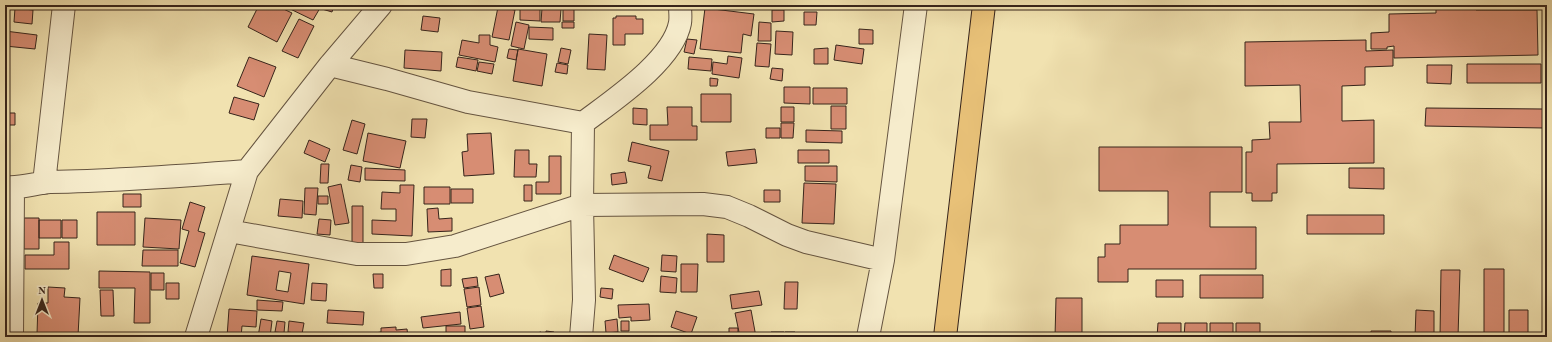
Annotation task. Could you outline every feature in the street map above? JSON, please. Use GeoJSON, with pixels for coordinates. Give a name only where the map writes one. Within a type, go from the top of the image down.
{"type":"FeatureCollection","features":[{"type":"Feature","properties":{"kind":"main road"},"geometry":{"type":"LineString","coordinates":[[945,337],[984,5]]}},
{"type":"Feature","properties":{"kind":"street"},"geometry":{"type":"LineString","coordinates":[[44,183],[64,5]]}},
{"type":"Feature","properties":{"kind":"street"},"geometry":{"type":"LineString","coordinates":[[196,337],[247,171],[330,66],[381,5]]}},
{"type":"Feature","properties":{"kind":"street"},"geometry":{"type":"LineString","coordinates":[[330,66],[387,79],[468,102],[583,123],[639,80],[666,52],[674,39],[680,23],[680,5]]}},
{"type":"Feature","properties":{"kind":"street"},"geometry":{"type":"LineString","coordinates":[[868,337],[883,260],[916,5]]}},
{"type":"Feature","properties":{"kind":"street"},"geometry":{"type":"LineString","coordinates":[[581,337],[584,300],[582,205],[583,123]]}},
{"type":"Feature","properties":{"kind":"street"},"geometry":{"type":"LineString","coordinates":[[12,337],[9,188],[44,183],[247,171]]}},
{"type":"Feature","properties":{"kind":"street"},"geometry":{"type":"LineString","coordinates":[[229,231],[357,254],[406,254],[455,246],[582,205],[703,204],[728,207],[787,235],[806,242],[883,260]]}},
{"type":"Feature","properties":{"kind":"building"},"geometry":{"type":"Polygon","coordinates":[[[259,5],[275,5],[292,13],[277,42],[248,27],[259,5]]]}},
{"type":"Feature","properties":{"kind":"building"},"geometry":{"type":"Polygon","coordinates":[[[282,5],[314,5],[320,8],[313,20],[282,5]]]}},
{"type":"Feature","properties":{"kind":"building"},"geometry":{"type":"Polygon","coordinates":[[[323,5],[334,5],[332,12],[322,9],[323,5]]]}},
{"type":"Feature","properties":{"kind":"building"},"geometry":{"type":"Polygon","coordinates":[[[1436,5],[1476,5],[1476,10],[1537,10],[1538,55],[1394,58],[1394,46],[1387,47],[1387,49],[1371,49],[1371,33],[1389,32],[1389,14],[1436,13],[1436,5]]]}},
{"type":"Feature","properties":{"kind":"building"},"geometry":{"type":"Polygon","coordinates":[[[498,7],[515,10],[509,40],[492,37],[498,7]]]}},
{"type":"Feature","properties":{"kind":"building"},"geometry":{"type":"Polygon","coordinates":[[[520,7],[540,8],[540,21],[520,20],[520,7]]]}},
{"type":"Feature","properties":{"kind":"building"},"geometry":{"type":"Polygon","coordinates":[[[15,8],[33,10],[32,24],[14,22],[15,8]]]}},
{"type":"Feature","properties":{"kind":"building"},"geometry":{"type":"Polygon","coordinates":[[[542,8],[561,9],[560,22],[541,22],[542,8]]]}},
{"type":"Feature","properties":{"kind":"building"},"geometry":{"type":"Polygon","coordinates":[[[705,8],[754,14],[751,36],[743,34],[741,53],[700,49],[705,8]]]}},
{"type":"Feature","properties":{"kind":"building"},"geometry":{"type":"Polygon","coordinates":[[[563,9],[574,9],[574,21],[563,21],[563,9]]]}},
{"type":"Feature","properties":{"kind":"building"},"geometry":{"type":"Polygon","coordinates":[[[772,10],[784,10],[784,21],[772,22],[772,10]]]}},
{"type":"Feature","properties":{"kind":"building"},"geometry":{"type":"Polygon","coordinates":[[[804,12],[817,12],[816,25],[804,25],[804,12]]]}},
{"type":"Feature","properties":{"kind":"building"},"geometry":{"type":"Polygon","coordinates":[[[423,16],[440,18],[438,32],[421,30],[423,16]]]}},
{"type":"Feature","properties":{"kind":"building"},"geometry":{"type":"Polygon","coordinates":[[[616,16],[636,16],[636,19],[643,19],[643,34],[625,34],[625,45],[613,45],[613,18],[616,18],[616,16]]]}},
{"type":"Feature","properties":{"kind":"building"},"geometry":{"type":"Polygon","coordinates":[[[299,19],[314,26],[298,58],[282,51],[299,19]]]}},
{"type":"Feature","properties":{"kind":"building"},"geometry":{"type":"Polygon","coordinates":[[[516,22],[529,25],[524,49],[511,46],[516,22]]]}},
{"type":"Feature","properties":{"kind":"building"},"geometry":{"type":"Polygon","coordinates":[[[562,22],[574,22],[574,28],[562,28],[562,22]]]}},
{"type":"Feature","properties":{"kind":"building"},"geometry":{"type":"Polygon","coordinates":[[[759,22],[771,23],[771,41],[758,41],[759,22]]]}},
{"type":"Feature","properties":{"kind":"building"},"geometry":{"type":"Polygon","coordinates":[[[529,27],[553,28],[553,40],[529,39],[529,27]]]}},
{"type":"Feature","properties":{"kind":"building"},"geometry":{"type":"Polygon","coordinates":[[[859,29],[873,30],[873,44],[859,44],[859,29]]]}},
{"type":"Feature","properties":{"kind":"building"},"geometry":{"type":"Polygon","coordinates":[[[5,31],[37,35],[35,49],[5,46],[5,31]]]}},
{"type":"Feature","properties":{"kind":"building"},"geometry":{"type":"Polygon","coordinates":[[[776,31],[793,32],[792,55],[775,54],[776,31]]]}},
{"type":"Feature","properties":{"kind":"building"},"geometry":{"type":"Polygon","coordinates":[[[589,34],[607,35],[605,70],[587,69],[589,34]]]}},
{"type":"Feature","properties":{"kind":"building"},"geometry":{"type":"Polygon","coordinates":[[[479,35],[490,35],[490,45],[498,47],[495,62],[459,55],[462,40],[479,43],[479,35]]]}},
{"type":"Feature","properties":{"kind":"building"},"geometry":{"type":"Polygon","coordinates":[[[687,39],[697,40],[694,54],[684,52],[687,39]]]}},
{"type":"Feature","properties":{"kind":"building"},"geometry":{"type":"Polygon","coordinates":[[[1366,40],[1366,51],[1393,50],[1393,66],[1365,67],[1365,85],[1342,86],[1342,121],[1374,120],[1374,163],[1277,164],[1277,193],[1272,193],[1272,201],[1252,201],[1252,193],[1246,193],[1246,152],[1252,152],[1252,140],[1270,139],[1269,122],[1301,122],[1300,85],[1245,86],[1245,42],[1366,40]]]}},
{"type":"Feature","properties":{"kind":"building"},"geometry":{"type":"Polygon","coordinates":[[[757,43],[771,44],[769,67],[755,66],[757,43]]]}},
{"type":"Feature","properties":{"kind":"building"},"geometry":{"type":"Polygon","coordinates":[[[836,45],[864,49],[862,64],[834,60],[836,45]]]}},
{"type":"Feature","properties":{"kind":"building"},"geometry":{"type":"Polygon","coordinates":[[[561,48],[571,50],[568,64],[558,62],[561,48]]]}},
{"type":"Feature","properties":{"kind":"building"},"geometry":{"type":"Polygon","coordinates":[[[828,48],[828,64],[814,64],[814,49],[828,48]]]}},
{"type":"Feature","properties":{"kind":"building"},"geometry":{"type":"Polygon","coordinates":[[[509,49],[518,50],[516,60],[507,58],[509,49]]]}},
{"type":"Feature","properties":{"kind":"building"},"geometry":{"type":"Polygon","coordinates":[[[518,49],[547,54],[542,86],[513,81],[518,49]]]}},
{"type":"Feature","properties":{"kind":"building"},"geometry":{"type":"Polygon","coordinates":[[[405,50],[442,52],[441,71],[404,68],[405,50]]]}},
{"type":"Feature","properties":{"kind":"building"},"geometry":{"type":"Polygon","coordinates":[[[728,56],[742,58],[739,78],[712,74],[713,62],[727,64],[728,56]]]}},
{"type":"Feature","properties":{"kind":"building"},"geometry":{"type":"Polygon","coordinates":[[[249,57],[276,67],[264,97],[237,86],[249,57]]]}},
{"type":"Feature","properties":{"kind":"building"},"geometry":{"type":"Polygon","coordinates":[[[458,57],[478,60],[476,71],[456,67],[458,57]]]}},
{"type":"Feature","properties":{"kind":"building"},"geometry":{"type":"Polygon","coordinates":[[[689,57],[712,59],[711,71],[688,69],[689,57]]]}},
{"type":"Feature","properties":{"kind":"building"},"geometry":{"type":"Polygon","coordinates":[[[479,62],[494,64],[492,74],[477,71],[479,62]]]}},
{"type":"Feature","properties":{"kind":"building"},"geometry":{"type":"Polygon","coordinates":[[[557,63],[568,65],[567,74],[555,72],[557,63]]]}},
{"type":"Feature","properties":{"kind":"building"},"geometry":{"type":"Polygon","coordinates":[[[1467,64],[1541,64],[1541,83],[1467,83],[1467,64]]]}},
{"type":"Feature","properties":{"kind":"building"},"geometry":{"type":"Polygon","coordinates":[[[1427,65],[1452,65],[1451,84],[1427,83],[1427,65]]]}},
{"type":"Feature","properties":{"kind":"building"},"geometry":{"type":"Polygon","coordinates":[[[772,68],[783,69],[782,81],[770,79],[772,68]]]}},
{"type":"Feature","properties":{"kind":"building"},"geometry":{"type":"Polygon","coordinates":[[[710,78],[718,79],[717,86],[710,86],[710,78]]]}},
{"type":"Feature","properties":{"kind":"building"},"geometry":{"type":"Polygon","coordinates":[[[784,87],[810,87],[810,104],[784,103],[784,87]]]}},
{"type":"Feature","properties":{"kind":"building"},"geometry":{"type":"Polygon","coordinates":[[[813,88],[847,88],[847,104],[813,104],[813,88]]]}},
{"type":"Feature","properties":{"kind":"building"},"geometry":{"type":"Polygon","coordinates":[[[701,94],[731,94],[731,122],[701,122],[701,94]]]}},
{"type":"Feature","properties":{"kind":"building"},"geometry":{"type":"Polygon","coordinates":[[[234,97],[259,104],[254,120],[229,113],[234,97]]]}},
{"type":"Feature","properties":{"kind":"building"},"geometry":{"type":"Polygon","coordinates":[[[831,106],[846,106],[846,129],[831,129],[831,106]]]}},
{"type":"Feature","properties":{"kind":"building"},"geometry":{"type":"Polygon","coordinates":[[[667,107],[692,107],[692,126],[697,126],[697,140],[650,140],[650,125],[668,125],[667,107]]]}},
{"type":"Feature","properties":{"kind":"building"},"geometry":{"type":"Polygon","coordinates":[[[781,107],[794,107],[794,122],[781,122],[781,107]]]}},
{"type":"Feature","properties":{"kind":"building"},"geometry":{"type":"Polygon","coordinates":[[[633,108],[647,109],[647,125],[633,124],[633,108]]]}},
{"type":"Feature","properties":{"kind":"building"},"geometry":{"type":"Polygon","coordinates":[[[1426,108],[1544,109],[1544,128],[1425,126],[1426,108]]]}},
{"type":"Feature","properties":{"kind":"building"},"geometry":{"type":"Polygon","coordinates":[[[5,113],[15,113],[15,125],[5,125],[5,113]]]}},
{"type":"Feature","properties":{"kind":"building"},"geometry":{"type":"Polygon","coordinates":[[[412,119],[427,119],[425,138],[411,137],[412,119]]]}},
{"type":"Feature","properties":{"kind":"building"},"geometry":{"type":"Polygon","coordinates":[[[352,120],[365,124],[357,154],[343,150],[352,120]]]}},
{"type":"Feature","properties":{"kind":"building"},"geometry":{"type":"Polygon","coordinates":[[[781,123],[794,123],[793,138],[781,138],[781,123]]]}},
{"type":"Feature","properties":{"kind":"building"},"geometry":{"type":"Polygon","coordinates":[[[766,128],[780,128],[780,138],[766,138],[766,128]]]}},
{"type":"Feature","properties":{"kind":"building"},"geometry":{"type":"Polygon","coordinates":[[[806,130],[842,131],[842,143],[806,142],[806,130]]]}},
{"type":"Feature","properties":{"kind":"building"},"geometry":{"type":"Polygon","coordinates":[[[368,133],[406,141],[400,168],[363,161],[368,133]]]}},
{"type":"Feature","properties":{"kind":"building"},"geometry":{"type":"Polygon","coordinates":[[[491,133],[494,174],[464,176],[462,152],[468,151],[467,134],[491,133]]]}},
{"type":"Feature","properties":{"kind":"building"},"geometry":{"type":"Polygon","coordinates":[[[309,140],[330,149],[325,162],[304,153],[309,140]]]}},
{"type":"Feature","properties":{"kind":"building"},"geometry":{"type":"Polygon","coordinates":[[[632,142],[669,151],[662,181],[648,178],[651,166],[628,161],[632,142]]]}},
{"type":"Feature","properties":{"kind":"building"},"geometry":{"type":"Polygon","coordinates":[[[1099,147],[1242,147],[1242,192],[1210,192],[1210,227],[1256,227],[1256,269],[1128,269],[1128,282],[1098,282],[1098,257],[1105,257],[1105,244],[1120,244],[1120,225],[1168,225],[1168,191],[1099,191],[1099,147]]]}},
{"type":"Feature","properties":{"kind":"building"},"geometry":{"type":"Polygon","coordinates":[[[755,149],[757,163],[728,166],[726,152],[755,149]]]}},
{"type":"Feature","properties":{"kind":"building"},"geometry":{"type":"Polygon","coordinates":[[[515,150],[529,150],[529,164],[537,164],[536,177],[514,177],[515,150]]]}},
{"type":"Feature","properties":{"kind":"building"},"geometry":{"type":"Polygon","coordinates":[[[798,150],[829,150],[829,163],[798,163],[798,150]]]}},
{"type":"Feature","properties":{"kind":"building"},"geometry":{"type":"Polygon","coordinates":[[[549,156],[561,156],[561,194],[536,194],[536,182],[549,182],[549,156]]]}},
{"type":"Feature","properties":{"kind":"building"},"geometry":{"type":"Polygon","coordinates":[[[321,164],[329,164],[328,183],[320,183],[321,164]]]}},
{"type":"Feature","properties":{"kind":"building"},"geometry":{"type":"Polygon","coordinates":[[[351,165],[362,167],[360,182],[348,180],[351,165]]]}},
{"type":"Feature","properties":{"kind":"building"},"geometry":{"type":"Polygon","coordinates":[[[805,166],[837,166],[837,182],[805,181],[805,166]]]}},
{"type":"Feature","properties":{"kind":"building"},"geometry":{"type":"Polygon","coordinates":[[[365,168],[405,170],[405,181],[365,180],[365,168]]]}},
{"type":"Feature","properties":{"kind":"building"},"geometry":{"type":"Polygon","coordinates":[[[1349,168],[1384,168],[1384,189],[1349,188],[1349,168]]]}},
{"type":"Feature","properties":{"kind":"building"},"geometry":{"type":"Polygon","coordinates":[[[625,172],[627,183],[612,185],[611,174],[625,172]]]}},
{"type":"Feature","properties":{"kind":"building"},"geometry":{"type":"Polygon","coordinates":[[[804,183],[836,184],[834,224],[802,223],[804,183]]]}},
{"type":"Feature","properties":{"kind":"building"},"geometry":{"type":"Polygon","coordinates":[[[341,184],[349,223],[335,225],[328,187],[341,184]]]}},
{"type":"Feature","properties":{"kind":"building"},"geometry":{"type":"Polygon","coordinates":[[[400,185],[414,185],[412,236],[372,234],[372,220],[396,221],[396,209],[381,209],[382,192],[400,193],[400,185]]]}},
{"type":"Feature","properties":{"kind":"building"},"geometry":{"type":"Polygon","coordinates":[[[524,185],[532,185],[532,201],[524,201],[524,185]]]}},
{"type":"Feature","properties":{"kind":"building"},"geometry":{"type":"Polygon","coordinates":[[[424,187],[450,187],[450,204],[424,204],[424,187]]]}},
{"type":"Feature","properties":{"kind":"building"},"geometry":{"type":"Polygon","coordinates":[[[305,188],[318,188],[316,215],[304,214],[305,188]]]}},
{"type":"Feature","properties":{"kind":"building"},"geometry":{"type":"Polygon","coordinates":[[[451,189],[473,189],[473,203],[451,203],[451,189]]]}},
{"type":"Feature","properties":{"kind":"building"},"geometry":{"type":"Polygon","coordinates":[[[764,190],[780,190],[780,202],[764,202],[764,190]]]}},
{"type":"Feature","properties":{"kind":"building"},"geometry":{"type":"Polygon","coordinates":[[[123,194],[141,194],[141,207],[123,207],[123,194]]]}},
{"type":"Feature","properties":{"kind":"building"},"geometry":{"type":"Polygon","coordinates":[[[318,196],[328,196],[328,204],[318,204],[318,196]]]}},
{"type":"Feature","properties":{"kind":"building"},"geometry":{"type":"Polygon","coordinates":[[[280,199],[303,201],[302,218],[278,216],[280,199]]]}},
{"type":"Feature","properties":{"kind":"building"},"geometry":{"type":"Polygon","coordinates":[[[190,202],[205,207],[198,231],[205,233],[195,267],[180,263],[189,231],[182,229],[190,202]]]}},
{"type":"Feature","properties":{"kind":"building"},"geometry":{"type":"Polygon","coordinates":[[[352,206],[363,206],[363,243],[352,243],[352,206]]]}},
{"type":"Feature","properties":{"kind":"building"},"geometry":{"type":"Polygon","coordinates":[[[438,208],[439,219],[452,218],[452,231],[428,232],[427,209],[438,208]]]}},
{"type":"Feature","properties":{"kind":"building"},"geometry":{"type":"Polygon","coordinates":[[[97,212],[135,212],[135,245],[97,245],[97,212]]]}},
{"type":"Feature","properties":{"kind":"building"},"geometry":{"type":"Polygon","coordinates":[[[1307,215],[1384,215],[1384,234],[1307,234],[1307,215]]]}},
{"type":"Feature","properties":{"kind":"building"},"geometry":{"type":"Polygon","coordinates":[[[24,218],[39,218],[39,249],[24,249],[24,218]]]}},
{"type":"Feature","properties":{"kind":"building"},"geometry":{"type":"Polygon","coordinates":[[[145,218],[181,220],[179,249],[143,247],[145,218]]]}},
{"type":"Feature","properties":{"kind":"building"},"geometry":{"type":"Polygon","coordinates":[[[319,219],[331,220],[330,235],[317,234],[319,219]]]}},
{"type":"Feature","properties":{"kind":"building"},"geometry":{"type":"Polygon","coordinates":[[[39,220],[61,220],[61,238],[39,238],[39,220]]]}},
{"type":"Feature","properties":{"kind":"building"},"geometry":{"type":"Polygon","coordinates":[[[62,220],[77,220],[77,238],[62,238],[62,220]]]}},
{"type":"Feature","properties":{"kind":"building"},"geometry":{"type":"Polygon","coordinates":[[[707,234],[724,235],[724,262],[707,262],[707,234]]]}},
{"type":"Feature","properties":{"kind":"building"},"geometry":{"type":"Polygon","coordinates":[[[54,242],[69,242],[69,269],[25,269],[25,255],[54,255],[54,242]]]}},
{"type":"Feature","properties":{"kind":"building"},"geometry":{"type":"Polygon","coordinates":[[[143,250],[178,250],[178,266],[142,266],[143,250]]]}},
{"type":"Feature","properties":{"kind":"building"},"geometry":{"type":"Polygon","coordinates":[[[614,255],[649,268],[643,282],[609,269],[614,255]]]}},
{"type":"Feature","properties":{"kind":"building"},"geometry":{"type":"Polygon","coordinates":[[[662,255],[677,256],[676,272],[661,271],[662,255]]]}},
{"type":"Feature","properties":{"kind":"building"},"geometry":{"type":"Polygon","coordinates":[[[252,256],[309,264],[304,304],[247,295],[252,256]],[[279,271],[276,290],[288,292],[291,273],[279,271]]]}},
{"type":"Feature","properties":{"kind":"building"},"geometry":{"type":"Polygon","coordinates":[[[681,264],[698,264],[697,292],[681,292],[681,264]]]}},
{"type":"Feature","properties":{"kind":"building"},"geometry":{"type":"Polygon","coordinates":[[[451,269],[451,286],[441,286],[441,270],[451,269]]]}},
{"type":"Feature","properties":{"kind":"building"},"geometry":{"type":"Polygon","coordinates":[[[1484,269],[1504,269],[1504,337],[1484,337],[1484,269]]]}},
{"type":"Feature","properties":{"kind":"building"},"geometry":{"type":"Polygon","coordinates":[[[1441,270],[1460,270],[1458,337],[1440,337],[1441,270]]]}},
{"type":"Feature","properties":{"kind":"building"},"geometry":{"type":"Polygon","coordinates":[[[99,271],[150,272],[150,323],[134,323],[135,288],[99,288],[99,271]]]}},
{"type":"Feature","properties":{"kind":"building"},"geometry":{"type":"Polygon","coordinates":[[[151,273],[164,273],[164,290],[151,290],[151,273]]]}},
{"type":"Feature","properties":{"kind":"building"},"geometry":{"type":"Polygon","coordinates":[[[373,274],[383,274],[383,288],[374,288],[373,274]]]}},
{"type":"Feature","properties":{"kind":"building"},"geometry":{"type":"Polygon","coordinates":[[[499,274],[504,293],[490,297],[485,277],[499,274]]]}},
{"type":"Feature","properties":{"kind":"building"},"geometry":{"type":"Polygon","coordinates":[[[1200,275],[1263,275],[1263,298],[1200,298],[1200,275]]]}},
{"type":"Feature","properties":{"kind":"building"},"geometry":{"type":"Polygon","coordinates":[[[661,276],[677,278],[676,293],[660,292],[661,276]]]}},
{"type":"Feature","properties":{"kind":"building"},"geometry":{"type":"Polygon","coordinates":[[[477,277],[478,286],[464,288],[462,279],[477,277]]]}},
{"type":"Feature","properties":{"kind":"building"},"geometry":{"type":"Polygon","coordinates":[[[1156,280],[1183,280],[1183,297],[1156,297],[1156,280]]]}},
{"type":"Feature","properties":{"kind":"building"},"geometry":{"type":"Polygon","coordinates":[[[785,282],[798,282],[797,309],[784,309],[785,282]]]}},
{"type":"Feature","properties":{"kind":"building"},"geometry":{"type":"Polygon","coordinates":[[[166,283],[179,283],[179,299],[166,299],[166,283]]]}},
{"type":"Feature","properties":{"kind":"building"},"geometry":{"type":"Polygon","coordinates":[[[312,283],[327,284],[326,301],[311,300],[312,283]]]}},
{"type":"Feature","properties":{"kind":"building"},"geometry":{"type":"Polygon","coordinates":[[[48,287],[65,288],[64,297],[80,298],[78,336],[37,334],[38,303],[48,303],[48,287]]]}},
{"type":"Feature","properties":{"kind":"building"},"geometry":{"type":"Polygon","coordinates":[[[479,287],[481,305],[467,307],[464,289],[479,287]]]}},
{"type":"Feature","properties":{"kind":"building"},"geometry":{"type":"Polygon","coordinates":[[[601,288],[613,289],[612,299],[600,297],[601,288]]]}},
{"type":"Feature","properties":{"kind":"building"},"geometry":{"type":"Polygon","coordinates":[[[100,290],[113,290],[114,316],[101,316],[100,290]]]}},
{"type":"Feature","properties":{"kind":"building"},"geometry":{"type":"Polygon","coordinates":[[[759,291],[762,305],[732,309],[730,295],[759,291]]]}},
{"type":"Feature","properties":{"kind":"building"},"geometry":{"type":"Polygon","coordinates":[[[1056,298],[1082,298],[1082,337],[1055,337],[1056,298]]]}},
{"type":"Feature","properties":{"kind":"building"},"geometry":{"type":"Polygon","coordinates":[[[257,300],[283,302],[282,311],[257,310],[257,300]]]}},
{"type":"Feature","properties":{"kind":"building"},"geometry":{"type":"Polygon","coordinates":[[[649,304],[650,320],[631,321],[631,317],[619,318],[618,305],[649,304]]]}},
{"type":"Feature","properties":{"kind":"building"},"geometry":{"type":"Polygon","coordinates":[[[481,306],[484,327],[470,329],[467,308],[481,306]]]}},
{"type":"Feature","properties":{"kind":"building"},"geometry":{"type":"Polygon","coordinates":[[[229,309],[257,311],[256,327],[242,326],[241,337],[227,337],[229,309]]]}},
{"type":"Feature","properties":{"kind":"building"},"geometry":{"type":"Polygon","coordinates":[[[328,310],[364,312],[363,325],[327,323],[328,310]]]}},
{"type":"Feature","properties":{"kind":"building"},"geometry":{"type":"Polygon","coordinates":[[[751,310],[756,337],[740,337],[735,313],[751,310]]]}},
{"type":"Feature","properties":{"kind":"building"},"geometry":{"type":"Polygon","coordinates":[[[1416,310],[1434,311],[1434,337],[1415,337],[1416,310]]]}},
{"type":"Feature","properties":{"kind":"building"},"geometry":{"type":"Polygon","coordinates":[[[1509,310],[1528,310],[1528,337],[1509,337],[1509,310]]]}},
{"type":"Feature","properties":{"kind":"building"},"geometry":{"type":"Polygon","coordinates":[[[676,311],[697,317],[691,334],[671,327],[676,311]]]}},
{"type":"Feature","properties":{"kind":"building"},"geometry":{"type":"Polygon","coordinates":[[[460,312],[461,324],[423,328],[421,317],[460,312]]]}},
{"type":"Feature","properties":{"kind":"building"},"geometry":{"type":"Polygon","coordinates":[[[261,319],[272,321],[270,337],[258,337],[261,319]]]}},
{"type":"Feature","properties":{"kind":"building"},"geometry":{"type":"Polygon","coordinates":[[[617,319],[618,332],[606,333],[605,321],[617,319]]]}},
{"type":"Feature","properties":{"kind":"building"},"geometry":{"type":"Polygon","coordinates":[[[277,321],[285,322],[284,333],[275,332],[277,321]]]}},
{"type":"Feature","properties":{"kind":"building"},"geometry":{"type":"Polygon","coordinates":[[[289,321],[304,323],[302,334],[288,332],[289,321]]]}},
{"type":"Feature","properties":{"kind":"building"},"geometry":{"type":"Polygon","coordinates":[[[621,321],[629,321],[629,331],[621,331],[621,321]]]}},
{"type":"Feature","properties":{"kind":"building"},"geometry":{"type":"Polygon","coordinates":[[[1158,323],[1181,323],[1181,337],[1157,337],[1158,323]]]}},
{"type":"Feature","properties":{"kind":"building"},"geometry":{"type":"Polygon","coordinates":[[[1185,323],[1207,323],[1207,337],[1184,337],[1185,323]]]}},
{"type":"Feature","properties":{"kind":"building"},"geometry":{"type":"Polygon","coordinates":[[[1210,323],[1233,323],[1233,337],[1210,337],[1210,323]]]}},
{"type":"Feature","properties":{"kind":"building"},"geometry":{"type":"Polygon","coordinates":[[[1236,323],[1260,323],[1260,337],[1236,337],[1236,323]]]}},
{"type":"Feature","properties":{"kind":"building"},"geometry":{"type":"Polygon","coordinates":[[[446,326],[465,326],[465,335],[446,335],[446,326]]]}},
{"type":"Feature","properties":{"kind":"building"},"geometry":{"type":"Polygon","coordinates":[[[396,327],[396,330],[407,329],[408,337],[375,337],[375,333],[381,332],[381,328],[396,327]]]}},
{"type":"Feature","properties":{"kind":"building"},"geometry":{"type":"Polygon","coordinates":[[[729,328],[738,328],[738,337],[729,337],[729,328]]]}},
{"type":"Feature","properties":{"kind":"building"},"geometry":{"type":"Polygon","coordinates":[[[546,331],[554,332],[553,337],[546,337],[546,331]]]}},
{"type":"Feature","properties":{"kind":"building"},"geometry":{"type":"Polygon","coordinates":[[[1371,331],[1391,331],[1391,337],[1371,337],[1371,331]]]}},
{"type":"Feature","properties":{"kind":"building"},"geometry":{"type":"Polygon","coordinates":[[[541,332],[543,337],[520,337],[541,332]]]}},
{"type":"Feature","properties":{"kind":"building"},"geometry":{"type":"Polygon","coordinates":[[[771,332],[784,332],[784,337],[771,337],[771,332]]]}},
{"type":"Feature","properties":{"kind":"building"},"geometry":{"type":"Polygon","coordinates":[[[785,332],[795,332],[795,337],[785,337],[785,332]]]}}]}
